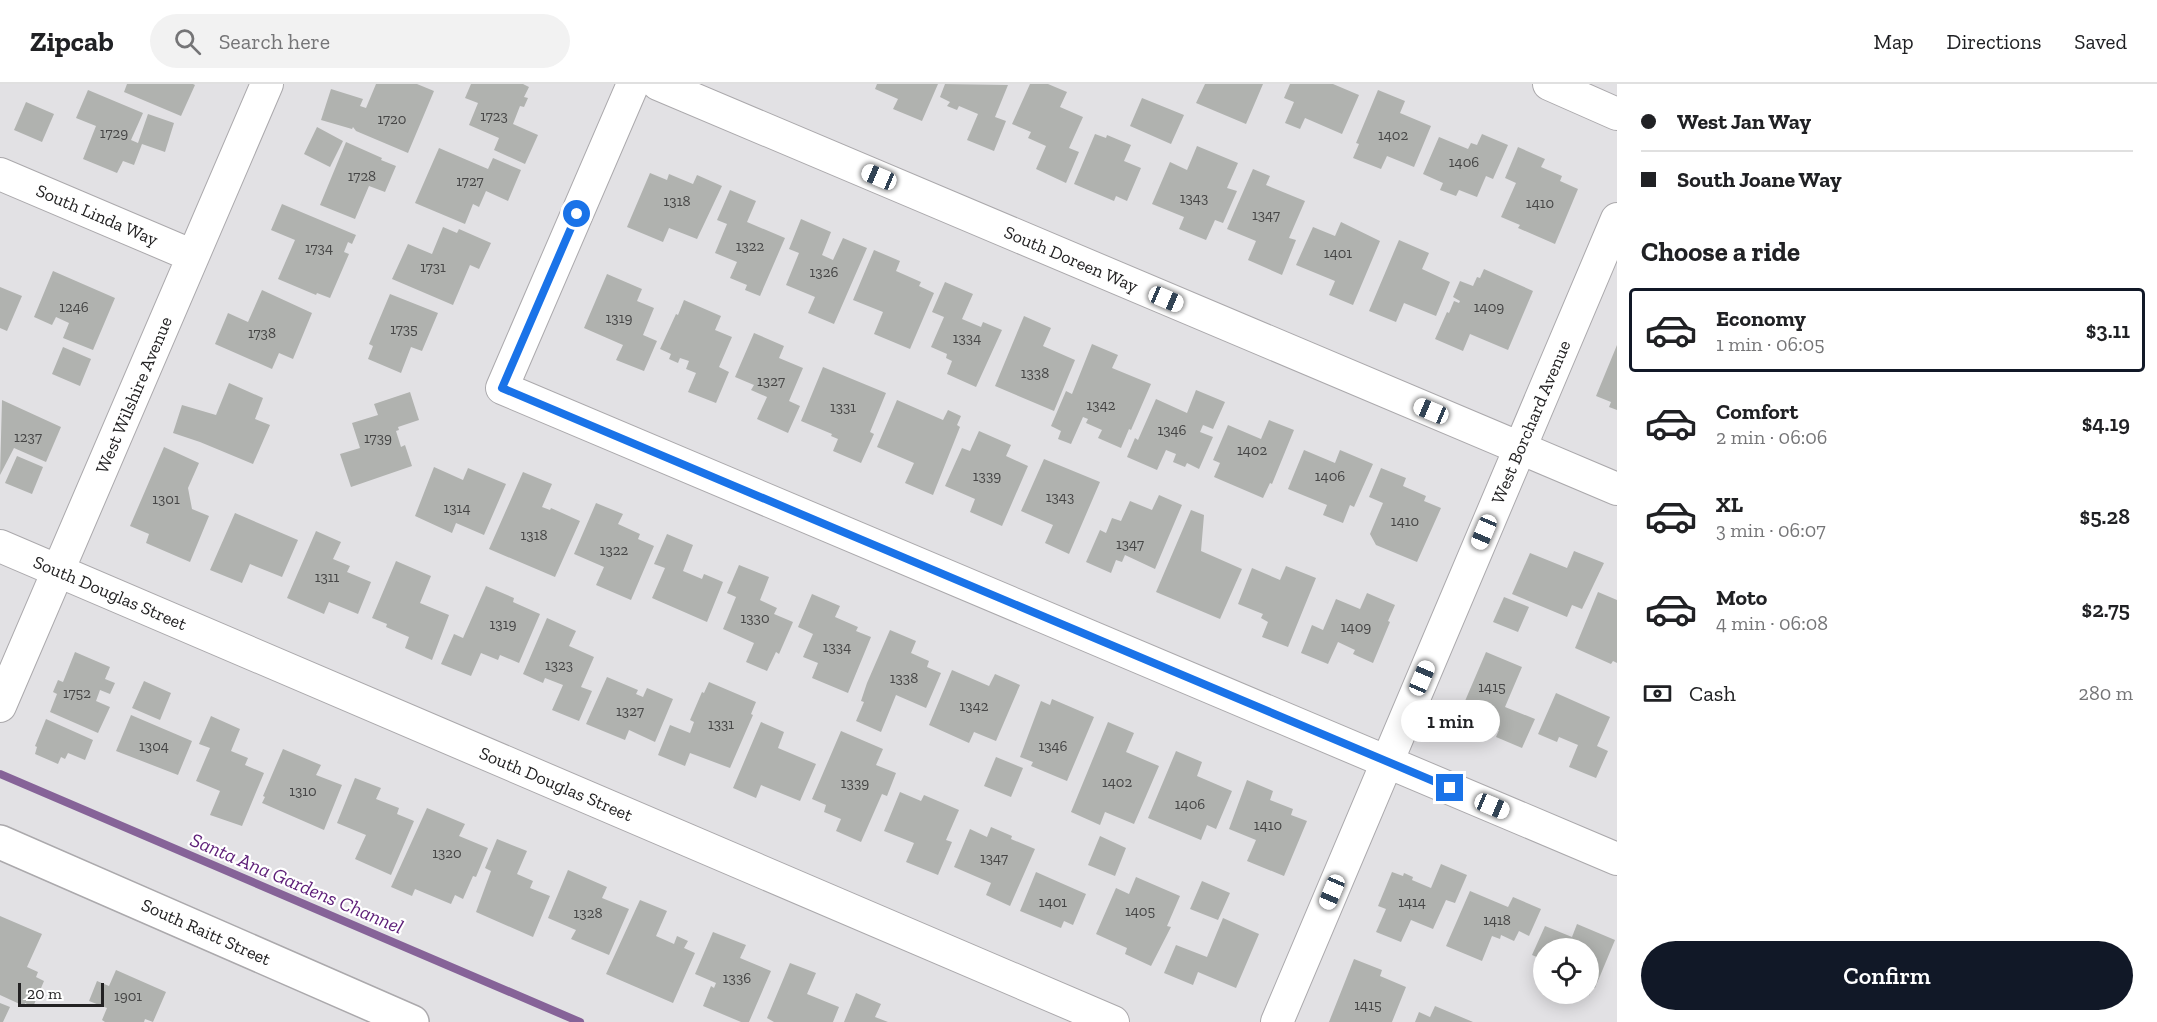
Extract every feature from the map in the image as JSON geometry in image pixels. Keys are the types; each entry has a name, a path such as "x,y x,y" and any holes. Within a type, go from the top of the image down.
{"street":[{"name":"West Wilshire Avenue","path":"0,706 267,84"},
{"path":"633,84 502,388 1617,858"},
{"name":"South Doreen Way","path":"658,84 1617,489"},
{"path":"1549,84 1617,114"},
{"name":"South Linda Way","path":"0,174 193,256"},
{"name":"West Borchard Avenue","path":"1277,1022 1617,219"},
{"name":"South Douglas Street","path":"0,546 1113,1022"},
{"name":"South Raitt Street","path":"0,842 412,1022"}],"building":[{"path":"127,84 195,85 181,116 124,92"},
{"path":"376,84 417,84 434,91 408,153 356,131 353,127 352,129 321,120 331,89 363,99 360,106 366,108"},
{"path":"471,84 523,84 529,87 524,97 528,98 524,107 520,106 513,124 538,135 525,164 494,150 499,138 469,125 478,103 465,98"},
{"path":"877,84 938,84 922,121 893,109 898,99 875,89"},
{"path":"945,84 1008,85 995,117 1006,121 994,151 967,140 978,114 959,106 957,110 947,106 950,102 940,97"},
{"path":"1030,84 1048,84 1067,92 1060,107 1083,117 1069,148 1079,152 1066,183 1036,169 1046,146 1028,138 1031,132 1012,124"},
{"path":"1205,84 1263,84 1246,124 1196,103"},
{"path":"1290,84 1333,84 1359,95 1342,134 1305,118 1300,129 1285,123 1294,102 1284,98"},
{"path":"88,90 143,113 131,140 138,143 148,114 174,123 165,152 142,144 134,165 123,161 117,173 83,159 96,126 76,118"},
{"path":"1378,90 1405,101 1400,113 1431,126 1414,167 1387,156 1381,169 1353,158 1359,144 1356,143"},
{"path":"1142,98 1184,115 1171,144 1130,126"},
{"path":"26,102 54,114 42,142 14,130"},
{"path":"317,127 343,141 330,167 304,154"},
{"path":"1095,134 1106,138 1107,135 1131,145 1124,161 1141,168 1127,201 1116,196 1114,201 1074,184"},
{"path":"1482,134 1508,145 1493,179 1486,176 1477,197 1459,190 1456,196 1440,190 1443,183 1423,174 1439,137 1468,149 1471,143 1477,145"},
{"path":"346,142 396,166 385,192 369,186 355,219 320,205"},
{"path":"1197,146 1238,163 1227,188 1237,191 1223,223 1215,220 1206,240 1179,229 1184,217 1152,204 1170,162 1187,170"},
{"path":"1518,147 1545,159 1541,167 1562,176 1560,181 1578,189 1555,244 1518,228 1520,225 1501,217 1516,183 1505,178"},
{"path":"439,148 488,169 493,158 521,170 508,201 486,191 479,207 473,204 465,224 415,203"},
{"path":"1253,169 1270,176 1266,185 1305,201 1289,238 1296,240 1282,275 1248,260 1256,241 1227,229"},
{"path":"650,173 667,180 669,174 693,184 697,175 722,186 697,239 669,228 663,242 627,227"},
{"path":"730,190 756,201 747,222 785,238 760,296 745,290 747,285 730,278 737,262 715,253 727,224 717,220"},
{"path":"282,204 356,235 352,244 348,242 344,252 349,254 330,298 317,293 316,295 278,279 295,240 271,230"},
{"path":"801,219 831,232 822,255 833,260 843,238 867,248 834,324 808,313 815,297 786,285 799,253 789,249"},
{"path":"1341,222 1380,241 1353,305 1329,295 1335,281 1296,265 1313,227 1335,236"},
{"path":"443,227 457,233 459,229 491,243 479,269 470,265 453,305 392,279 408,244 432,254"},
{"path":"1399,240 1429,253 1422,269 1450,282 1436,316 1404,303 1396,322 1369,311"},
{"path":"874,250 900,261 896,271 921,282 919,286 934,293 910,349 874,334 883,312 853,300"},
{"path":"1484,269 1533,291 1508,350 1470,334 1463,351 1435,339 1454,301 1459,303 1460,301 1453,297 1460,281 1473,286"},
{"path":"53,271 115,298 93,350 63,338 69,323 56,317 52,325 34,317"},
{"path":"607,274 642,289 637,301 654,308 643,335 657,341 644,371 616,360 623,345 584,328"},
{"path":"945,282 973,294 962,319 981,327 983,322 1002,330 976,387 947,374 952,361 946,358 947,354 931,347 944,317 932,312"},
{"path":"0,287 22,296 7,331 0,328"},
{"path":"262,290 312,313 293,359 279,353 272,369 215,344 228,313 248,322"},
{"path":"390,294 438,313 422,351 411,347 401,373 368,359 373,346 369,344"},
{"path":"684,300 721,316 715,330 732,337 719,367 729,372 716,403 688,392 696,373 686,369 689,361 680,358 678,363 669,359 671,354 660,349"},
{"path":"1024,316 1051,328 1043,346 1075,360 1054,411 995,386"},
{"path":"754,333 784,346 779,358 803,368 789,401 800,406 788,433 757,419 767,397 751,390 754,385 735,377"},
{"path":"1092,344 1118,355 1112,368 1151,384 1121,448 1098,438 1102,430 1086,423 1088,419 1083,417 1071,444 1058,439 1061,431 1051,426 1066,391 1072,394"},
{"path":"1617,345 1617,410 1609,407 1611,402 1596,396"},
{"path":"63,347 91,359 80,386 52,374"},
{"path":"823,367 886,393 870,432 874,434 861,463 833,451 838,439 831,436 832,434 801,421"},
{"path":"229,383 263,398 255,419 270,425 253,464 173,433 182,405 216,415"},
{"path":"1196,390 1225,402 1213,429 1203,425 1200,432 1213,437 1199,469 1187,463 1185,467 1173,462 1176,454 1166,450 1157,470 1127,457 1135,438 1138,440 1156,399 1187,413"},
{"path":"410,392 419,420 398,427 399,430 396,431 401,447 405,445 412,466 351,487 340,454 360,448 352,423 378,415 374,404"},
{"path":"2,400 61,427 46,462 14,448 0,475"},
{"path":"897,400 943,420 948,410 961,416 957,425 960,427 933,495 905,483 914,463 877,447"},
{"path":"1269,420 1294,430 1272,484 1270,483 1263,498 1214,477 1220,463 1213,460 1228,425 1261,439"},
{"path":"979,431 1011,445 1006,456 1028,466 1002,526 970,512 975,499 945,486 962,448 970,451"},
{"path":"164,447 199,463 188,488 192,509 209,516 190,562 146,543 149,534 130,526"},
{"path":"1304,450 1335,463 1340,450 1373,464 1354,507 1350,505 1343,523 1323,515 1327,505 1288,489"},
{"path":"17,456 43,467 32,494 5,483"},
{"path":"1044,459 1100,482 1069,554 1045,543 1053,525 1021,511"},
{"path":"434,467 463,480 468,468 506,484 484,535 456,523 452,533 415,516"},
{"path":"1381,468 1406,478 1403,486 1426,496 1424,501 1441,508 1417,562 1376,545 1370,534 1383,503 1369,497"},
{"path":"523,472 552,484 542,507 550,510 551,508 580,521 555,577 489,549"},
{"path":"1159,495 1182,505 1155,569 1125,555 1122,562 1116,560 1111,573 1086,562 1100,530 1106,533 1112,518 1121,521 1130,501 1152,510"},
{"path":"596,503 623,514 618,524 640,534 638,539 654,546 631,600 596,585 604,567 574,554"},
{"path":"1191,510 1204,515 1201,551 1242,569 1220,619 1156,592"},
{"path":"235,513 298,540 282,577 250,564 242,583 210,570"},
{"path":"316,531 341,542 333,559 350,566 347,572 371,582 358,614 329,602 324,614 287,598"},
{"path":"667,534 693,545 683,571 702,579 704,574 723,582 707,622 652,598 665,568 654,564"},
{"path":"1574,551 1604,563 1582,609 1572,605 1567,617 1512,594 1530,553 1567,568"},
{"path":"396,561 431,576 420,603 449,615 432,660 405,648 409,637 372,618"},
{"path":"739,565 769,577 760,600 777,608 774,614 793,622 779,654 776,652 767,671 746,662 754,643 723,629 736,597 727,593"},
{"path":"1286,566 1316,578 1288,647 1262,637 1268,622 1261,618 1263,614 1238,604 1252,568 1280,580"},
{"path":"486,586 514,598 513,602 540,614 519,663 500,655 498,660 481,653 471,676 441,664 454,634 463,638"},
{"path":"1598,592 1617,600 1617,663 1613,661 1611,664 1575,648"},
{"path":"1367,593 1395,605 1373,663 1353,654 1355,650 1338,642 1328,664 1301,653 1312,625 1323,630 1336,599 1360,609"},
{"path":"812,594 840,606 835,617 858,627 856,631 871,637 848,693 812,678 818,663 803,657 813,634 798,627"},
{"path":"1504,597 1529,607 1518,632 1493,622"},
{"path":"547,618 576,631 569,646 594,657 581,687 592,691 579,721 552,710 563,685 545,678 543,683 523,674"},
{"path":"890,630 916,641 911,653 929,661 927,667 941,673 926,708 896,695 881,732 856,721 864,702 861,701 867,683"},
{"path":"75,652 110,667 105,679 115,683 110,694 100,690 96,701 110,707 98,733 50,712 57,694 53,692 58,680 63,682"},
{"path":"1486,652 1522,667 1505,707 1535,719 1522,748 1496,737 1499,730 1475,719 1477,715 1462,708"},
{"path":"952,670 989,686 995,674 1020,685 996,741 974,732 969,743 929,725"},
{"path":"607,677 638,690 636,694 643,697 647,688 673,699 655,742 629,730 625,740 586,724"},
{"path":"144,681 171,693 160,720 132,708"},
{"path":"709,682 756,702 751,714 753,715 730,768 690,753 685,766 658,755 670,725 690,733 694,722 690,720"},
{"path":"1556,693 1610,717 1597,746 1608,751 1596,778 1569,767 1578,745 1559,737 1557,742 1538,734"},
{"path":"1052,699 1094,717 1067,781 1031,766 1033,762 1020,757 1041,701 1050,705"},
{"path":"131,715 192,741 178,775 116,751"},
{"path":"211,716 240,729 231,751 248,758 245,765 264,773 242,826 210,815 220,791 196,781 210,748 199,744"},
{"path":"46,719 93,740 85,760 68,753 65,759 61,757 58,764 35,754 37,747 35,746"},
{"path":"761,722 784,732 778,748 816,764 800,801 761,785 756,798 733,788"},
{"path":"1108,722 1134,733 1126,752 1159,766 1134,824 1105,812 1100,825 1071,812"},
{"path":"841,731 883,749 876,765 896,773 887,796 882,794 861,842 836,831 841,819 824,812 826,805 812,799"},
{"path":"283,749 321,765 316,775 342,785 324,830 262,803"},
{"path":"1176,751 1202,762 1197,776 1232,791 1216,829 1207,825 1201,840 1148,818"},
{"path":"996,757 1023,768 1011,797 984,786"},
{"path":"355,778 381,788 376,799 399,808 397,814 414,821 391,875 355,859 366,835 337,823"},
{"path":"1247,780 1273,791 1270,800 1293,809 1291,815 1307,821 1284,876 1247,861 1256,840 1229,829"},
{"path":"900,792 921,801 924,795 959,810 946,840 952,842 938,875 906,862 914,843 884,831"},
{"path":"427,808 465,824 459,836 488,848 476,877 473,876 463,899 455,895 451,904 415,889 412,896 391,887"},
{"path":"991,827 1035,849 1010,906 986,895 991,883 954,867 970,829 987,837"},
{"path":"1100,836 1126,848 1115,876 1088,865"},
{"path":"497,839 527,851 517,874 533,881 530,888 550,896 533,937 476,912 491,871 485,868"},
{"path":"1441,864 1467,875 1455,903 1446,900 1433,929 1411,920 1401,942 1376,932 1386,909 1378,906 1392,872 1403,876 1404,873 1413,877 1412,880 1431,888"},
{"path":"568,870 607,887 602,898 629,909 609,955 571,939 576,930 548,918"},
{"path":"1036,872 1086,894 1073,925 1064,921 1061,928 1020,911"},
{"path":"1136,877 1180,896 1167,926 1171,927 1151,966 1125,954 1127,948 1096,934 1116,888 1129,894"},
{"path":"1202,881 1230,893 1218,920 1190,909"},
{"path":"1470,891 1508,907 1513,897 1541,909 1529,936 1519,931 1514,941 1501,935 1500,939 1492,936 1482,961 1446,946"},
{"path":"640,900 667,911 656,936 674,944 677,936 688,941 684,948 695,953 673,1003 606,974"},
{"path":"0,916 42,934 27,967 38,972 36,977 44,981 33,1007 25,1003 24,1006 0,995"},
{"path":"1223,918 1259,934 1236,988 1198,972 1193,985 1164,973 1176,945 1207,957"},
{"path":"1577,924 1615,940 1599,978 1599,938 1540,938 1545,926 1572,937"},
{"path":"713,932 746,945 740,958 771,971 749,1022 741,1022 703,1006 711,986 714,988 716,983 695,974"},
{"path":"1354,959 1382,970 1380,976 1406,987 1392,1022 1329,1022"},
{"path":"790,963 816,973 807,994 839,1007 833,1022 774,1022 767,1018"},
{"path":"116,970 166,992 153,1022 145,1019 144,1022 105,1022 102,1020 107,1008 89,1001 97,981 109,986"},
{"path":"856,993 881,1004 875,1017 888,1022 844,1022"},
{"path":"0,1003 10,1007 3,1022 0,1022"},
{"path":"1435,1006 1473,1022 1415,1022 1419,1012 1430,1017"}],"waterway":[{"name":"Santa Ana Gardens Channel","path":"0,774 580,1022"}],"route":[{"path":"577,214 502,388 1450,788"}]}
